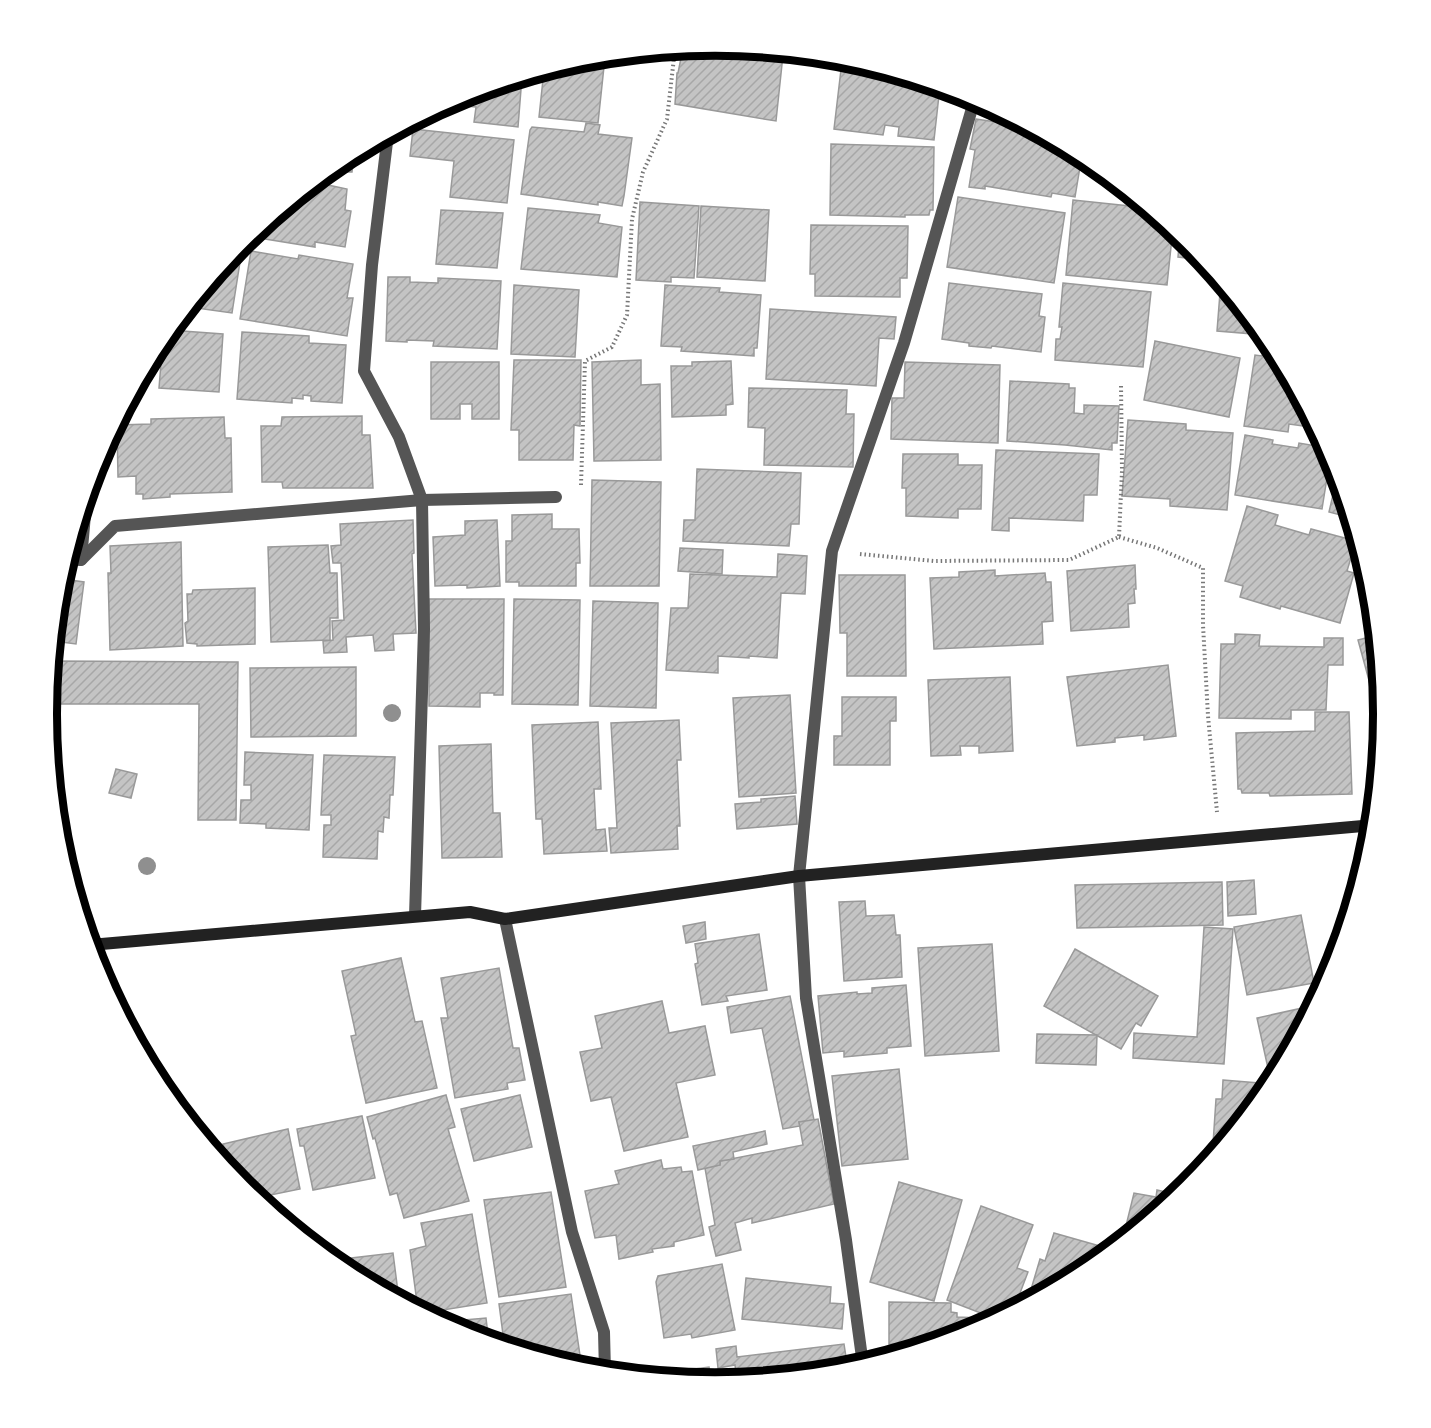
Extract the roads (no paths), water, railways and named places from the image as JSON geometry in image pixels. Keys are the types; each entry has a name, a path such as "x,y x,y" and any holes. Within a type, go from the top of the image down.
{"street":[{"path":"862,1356 846,1240 806,998 799,876 832,551 904,343 972,108"},
{"path":"387,144 372,265 364,370 399,437 422,500 424,629 415,916"},
{"path":"76,560 81,560 115,526 422,500 556,497"},
{"path":"81,560 84,529"},
{"path":"99,944 470,912 505,919 799,876 1364,826"},
{"path":"505,919 572,1232 604,1332 605,1363"}]}
